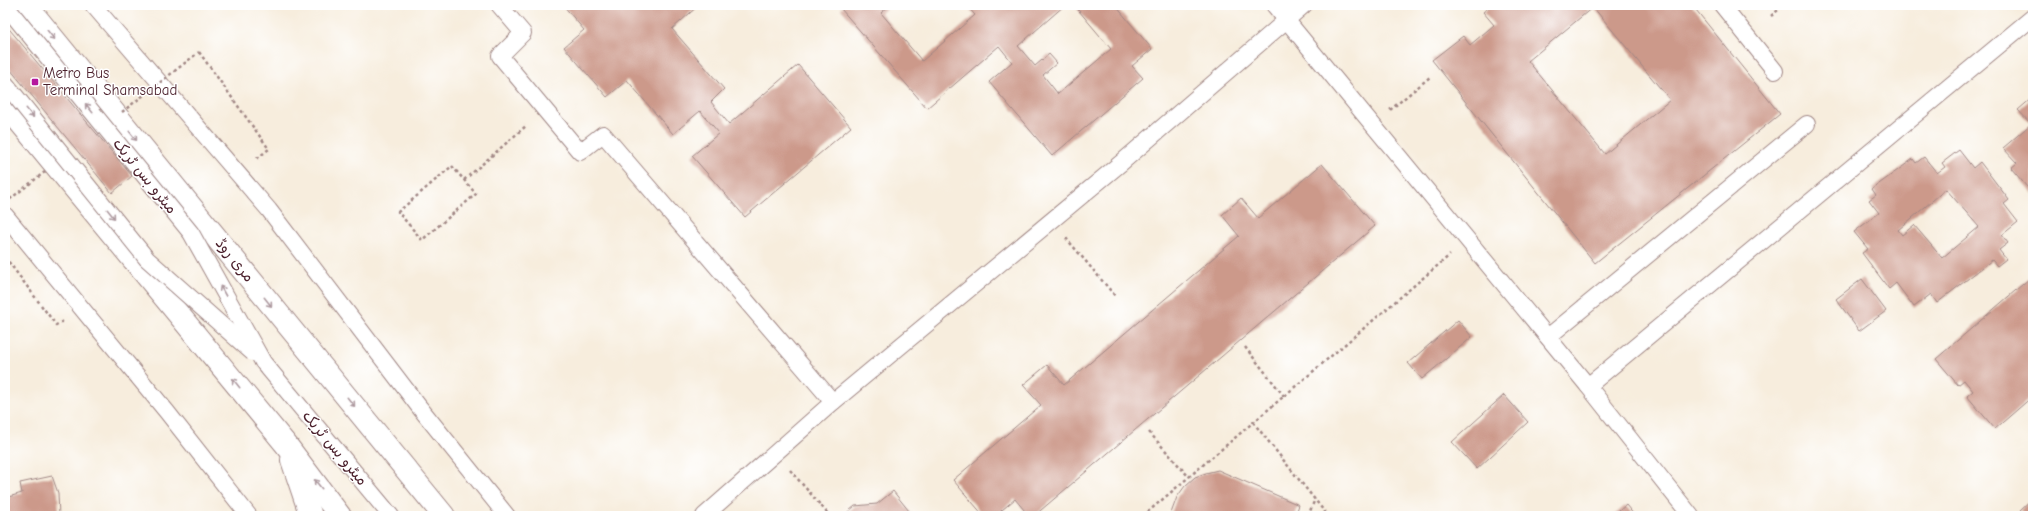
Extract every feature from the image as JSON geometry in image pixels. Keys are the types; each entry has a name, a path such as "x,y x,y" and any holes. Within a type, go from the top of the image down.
{"main road":[{"name":"مری روڈ","path":"26,5 444,516"},
{"path":"5,104 288,447 324,492 340,516"},
{"path":"288,447 311,516"}],"lane":[{"name":"میٹرو بس ٹریک","path":"5,5 190,233 263,362"},
{"path":"93,5 269,210 420,408 507,516"},
{"path":"499,5 523,33 500,56 580,152 603,134 833,402"},
{"path":"1274,5 1588,386 1691,516"},
{"path":"704,516 833,402 1051,221 1304,5"},
{"path":"1722,5 1775,71"},
{"path":"1588,386 2033,17"},
{"name":"میٹرو بس ٹریک","path":"5,83 147,259 263,362 391,516"},
{"path":"1548,337 1807,124"},
{"path":"5,215 167,412 249,516"}],"path":[{"path":"1771,16 1784,5"},
{"path":"199,52 269,149 238,174"},
{"path":"1372,124 1430,77"},
{"path":"464,180 545,109"},
{"path":"452,166 464,180 476,194 422,240 398,212 452,166"},
{"path":"1051,221 1116,297"},
{"path":"1143,516 1468,240"},
{"path":"1244,347 1284,396"},
{"path":"1253,422 1328,516"},
{"path":"1149,432 1189,477"},
{"path":"775,453 829,515"},
{"path":"1308,516 1315,499"}],"building":[{"path":"563,5 699,5 672,29 724,89 711,102 729,124 798,65 851,127 745,217 692,156 719,133 700,111 673,134 627,80 607,97 564,47 584,30"},
{"path":"845,5 890,5 881,13 922,61 975,15 966,5 988,5 992,10 998,5 1065,5 1018,46 1035,66 1049,54 1057,63 1043,75 1058,94 1111,49 1074,5 1115,5 1152,49 1132,66 1143,78 1052,156 989,82 1012,62 999,46 927,108 841,9"},
{"path":"1492,5 1692,5 1780,114 1595,263 1432,60 1463,36 1470,45 1494,25 1483,12","holes":["1593,7 1670,100 1605,154 1528,61"]},
{"path":"5,24 132,176 112,193 5,63"},
{"path":"2033,97 2033,194 2011,168 2017,163 2003,148 2031,124 2018,110"},
{"path":"1959,150 1973,168 1980,162 2009,200 2004,204 2018,222 2002,235 2008,243 1999,250 2006,259 1997,266 1992,260 1937,303 1931,294 1914,307 1896,283 1889,289 1862,253 1868,249 1854,232 1879,213 1869,200 1876,195 1872,189 1913,159 1916,163 1924,157 1937,173 1945,167 1942,163","holes":["1946,189 1979,227 1942,258 1914,225 1902,235 1898,230"]},
{"path":"1322,164 1375,226 1034,516 1029,516 1015,499 995,516 984,516 953,480 1041,405 1023,385 1047,365 1064,385 1239,236 1222,215 1241,198 1258,218"},
{"path":"2030,278 2033,281 2033,396 1995,429 1967,396 1973,391 1964,380 1958,385 1936,359"},
{"path":"1862,279 1886,311 1859,331 1836,299"},
{"path":"1458,320 1472,337 1422,379 1408,363"},
{"path":"1504,395 1528,422 1477,469 1452,442"},
{"path":"1218,470 1299,505 1295,516 1170,516 1177,497 1185,486 1195,477"},
{"path":"52,476 58,493 59,516 5,516 5,498 22,493 20,483"},
{"path":"893,491 913,516 843,516 855,506 877,504"},
{"path":"2033,498 2033,516 2025,516 2020,510"},
{"path":"1626,505 1635,516 1613,516"}],"place":[{"name":"Metro Bus Terminal Shamsabad","path":"35,82"}]}
